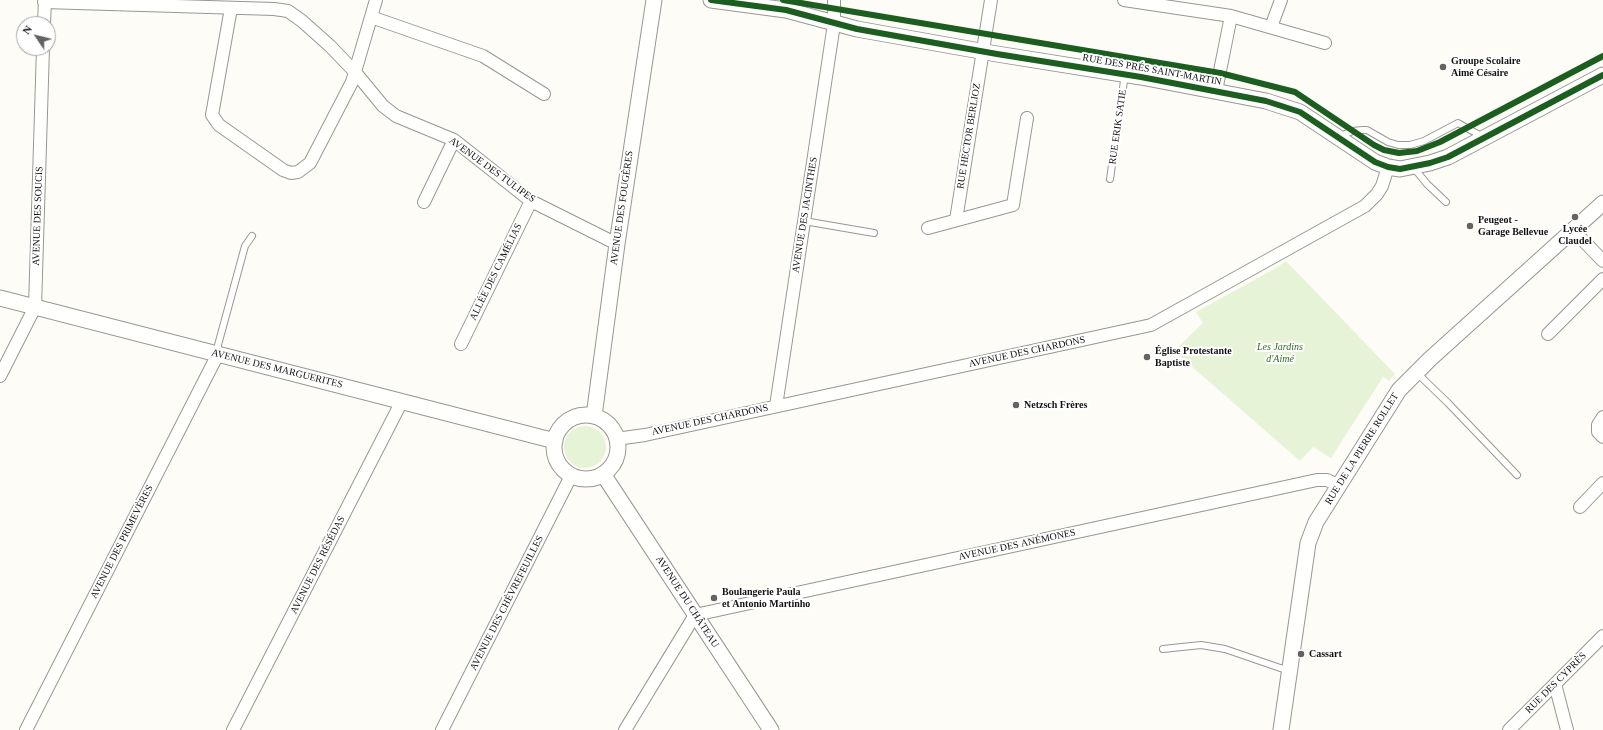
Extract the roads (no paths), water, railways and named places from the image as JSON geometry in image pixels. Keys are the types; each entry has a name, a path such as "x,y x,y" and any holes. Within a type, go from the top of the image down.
{"street":[{"path":"231,8 212,115 219,125 284,170 291,173 298,172 310,163 352,82 376,0"},
{"name":"AVENUE DES FOUGÈRES","path":"594,416 617,244 654,0"},
{"name":"RUE DES PRÉS SAINT-MARTIN","path":"712,0 786,10 834,24 982,51 1216,90 1266,101 1292,108 1300,112 1371,159 1388,167 1414,167 1448,157 1603,75"},
{"name":"AVENUE DES JACINTHES","path":"776,406 834,24 834,0"},
{"name":"RUE HECTOR BERLIOZ","path":"956,220 991,0"},
{"path":"1124,0 1197,5 1325,43"},
{"path":"1271,27 1281,0"},
{"path":"44,1 44,16"},
{"name":"AVENUE DES TULIPES","path":"44,1 274,9 288,11 302,21 330,46 355,72 383,106 396,116 454,140 531,201 617,244"},
{"path":"1216,90 1232,16"},
{"path":"371,17 483,56 544,94"},
{"name":"AVENUE DES SOUCIS","path":"0,376 35,307 43,56"},
{"path":"928,228 1013,205 1028,118"},
{"path":"424,202 454,140"},
{"name":"AVENUE DES CHARDONS","path":"616,439 645,435 1151,324 1365,206 1377,194 1382,186 1388,167"},
{"name":"ALLÉE DES CAMÉLIAS","path":"461,344 531,201"},
{"name":"RUE DE LA PIERRE ROLLET","path":"1281,730 1310,538 1316,522 1338,485 1399,390 1416,372 1603,203"},
{"path":"1573,230 1603,261"},
{"path":"1548,334 1603,279"},
{"name":"AVENUE DES MARGUERITES","path":"0,298 555,441"},
{"name":"AVENUE DES PRIMEVÈRES","path":"26,730 218,354"},
{"name":"AVENUE DES RÉSÉDAS","path":"234,730 402,401"},
{"path":"584,415 594,416 608,425 613,431 616,439 618,449 610,467 603,474 587,479 571,476 557,461 554,451 558,431 565,423 584,415"},
{"path":"1603,417 1598,425 1598,432 1603,437"},
{"name":"AVENUE DU CHÂTEAU","path":"603,474 771,730"},
{"name":"AVENUE DES CHÈVREFEUILLES","path":"442,730 571,476"},
{"name":"AVENUE DES ANÉMONES","path":"695,616 1317,480 1327,480 1338,485"},
{"path":"1580,507 1603,483"},
{"path":"625,730 695,616"},
{"name":"RUE DES CYPRÈS","path":"1509,730 1603,636"},
{"path":"1555,684 1567,730"}],"lane":[{"name":"RUE ERIK SATIE","path":"1110,180 1126,74"},
{"path":"1338,138 1352,131 1367,130 1388,142 1398,145 1410,145 1424,141 1458,123 1484,137"},
{"path":"1414,167 1427,184 1446,202"},
{"path":"804,221 874,233"},
{"path":"218,354 218,345 245,246 252,236"},
{"path":"1416,372 1517,475"},
{"path":"1163,649 1201,645 1225,649 1290,671"}],"place":[{"name":"Groupe Scolaire Aimé Césaire","path":"1443,67"},
{"name":"Lycée Claudel","path":"1575,217"},
{"name":"Peugeot - Garage Bellevue","path":"1470,226"},
{"name":"Église Protestante Baptiste","path":"1147,357"},
{"name":"Netzsch Frères","path":"1016,405"},
{"name":"Boulangerie Paula et Antonio Martinho","path":"714,598"},
{"name":"Cassart","path":"1301,654"}],"park label":[{"name":"Les Jardins d'Aimé","path":"1280,352"}]}
